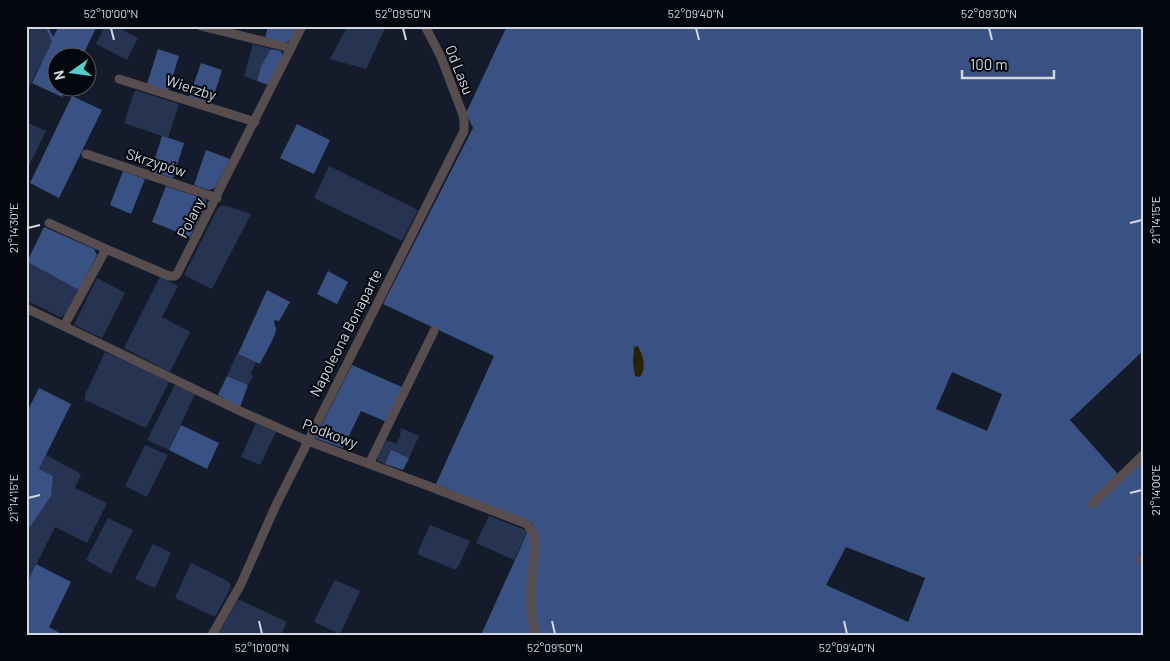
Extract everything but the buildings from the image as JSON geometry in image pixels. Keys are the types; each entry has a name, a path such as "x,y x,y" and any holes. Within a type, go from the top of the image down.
{"street":[{"path":"201,26 291,48"},
{"name":"Polany","path":"106,249 169,276 177,274 302,26"},
{"name":"Od Lasu","path":"425,26 441,57 463,115 464,125"},
{"name":"Wierzby","path":"119,79 254,122"},
{"name":"Napoleona Bonaparte","path":"212,635 241,584 276,505 462,135 464,125"},
{"name":"Skrzypów","path":"86,154 216,198"},
{"path":"49,224 106,249 64,326"},
{"name":"Podkowy","path":"26,308 240,411 308,441 527,524 534,533 535,545 531,588 532,618 535,635"},
{"path":"369,464 434,331"},
{"path":"1092,504 1144,454"}],"shaded area":[{"path":"26,26 45,26 52,41 26,93"},
{"path":"45,26 48,26 53,37 59,26 97,26 86,48 49,48 52,41"},
{"path":"105,26 115,26 138,38 127,60 96,44"},
{"path":"268,26 298,26 291,40 285,43 265,38"},
{"path":"340,26 386,26 366,69 330,59 346,29"},
{"path":"507,26 1144,26 1144,350 1070,420 1118,474 1144,450 1144,550 1137,556 1144,565 1144,635 481,635 533,523 436,484 494,356 383,304 473,128 466,113","holes":["952,372 1002,394 987,431 936,409","846,547 925,578 908,622 826,585"]},
{"path":"253,44 271,49 261,66 257,81 244,76"},
{"path":"48,49 48,90 32,83"},
{"path":"158,49 179,56 168,91 147,84"},
{"path":"271,49 281,51 283,56 268,85 257,81 261,66"},
{"path":"201,63 222,70 211,105 189,98"},
{"path":"135,90 179,104 168,138 124,123"},
{"path":"71,98 76,98 102,110 59,198 30,183"},
{"path":"26,122 46,131 26,172"},
{"path":"297,124 330,140 314,174 280,158"},
{"path":"162,136 184,143 173,178 151,171"},
{"path":"206,150 230,159 215,188 209,190 194,185"},
{"path":"329,166 418,210 402,241 314,198"},
{"path":"123,171 145,179 131,214 110,205"},
{"path":"166,186 205,199 207,204 190,237 152,222"},
{"path":"224,205 251,214 212,289 184,275 218,208"},
{"path":"44,227 94,249 97,255 79,290 27,262"},
{"path":"27,262 79,290 66,315 60,317 26,300"},
{"path":"328,271 348,282 337,304 317,294"},
{"path":"160,277 178,286 162,317 190,332 170,372 124,348"},
{"path":"97,278 125,293 102,338 74,325"},
{"path":"267,290 290,302 279,321 274,320 276,331 260,364 238,354"},
{"path":"105,352 169,382 146,428 85,400 85,395"},
{"path":"237,354 256,362 251,373 253,377 248,385 227,376"},
{"path":"352,365 404,388 387,422 361,411 343,448 315,438"},
{"path":"227,376 248,385 240,407 218,395"},
{"path":"175,385 195,394 169,450 147,440"},
{"path":"39,388 71,404 39,469 53,476 51,496 26,533 26,414"},
{"path":"256,423 276,432 260,465 241,457"},
{"path":"181,425 219,443 207,469 169,450"},
{"path":"401,428 419,436 409,458 391,451 385,464 378,461 377,458 386,440 396,444 400,437"},
{"path":"145,445 168,455 147,497 125,486"},
{"path":"391,450 409,458 403,470 385,464"},
{"path":"46,455 81,474 75,488 107,503 87,543 55,527 26,585 26,533 51,496 51,487 39,469"},
{"path":"489,516 528,531 514,560 476,543"},
{"path":"108,518 133,530 111,574 86,560"},
{"path":"430,525 470,541 456,570 417,554"},
{"path":"153,544 171,553 155,588 135,579"},
{"path":"191,563 229,582 231,587 215,617 175,598"},
{"path":"36,564 71,582 49,627 63,635 26,635 26,585"},
{"path":"335,580 360,591 340,634 314,622"},
{"path":"238,599 287,622 281,635 217,635"}],"sand":[{"path":"638,346 644,365 640,377 635,376 633,362 634,347"}]}
